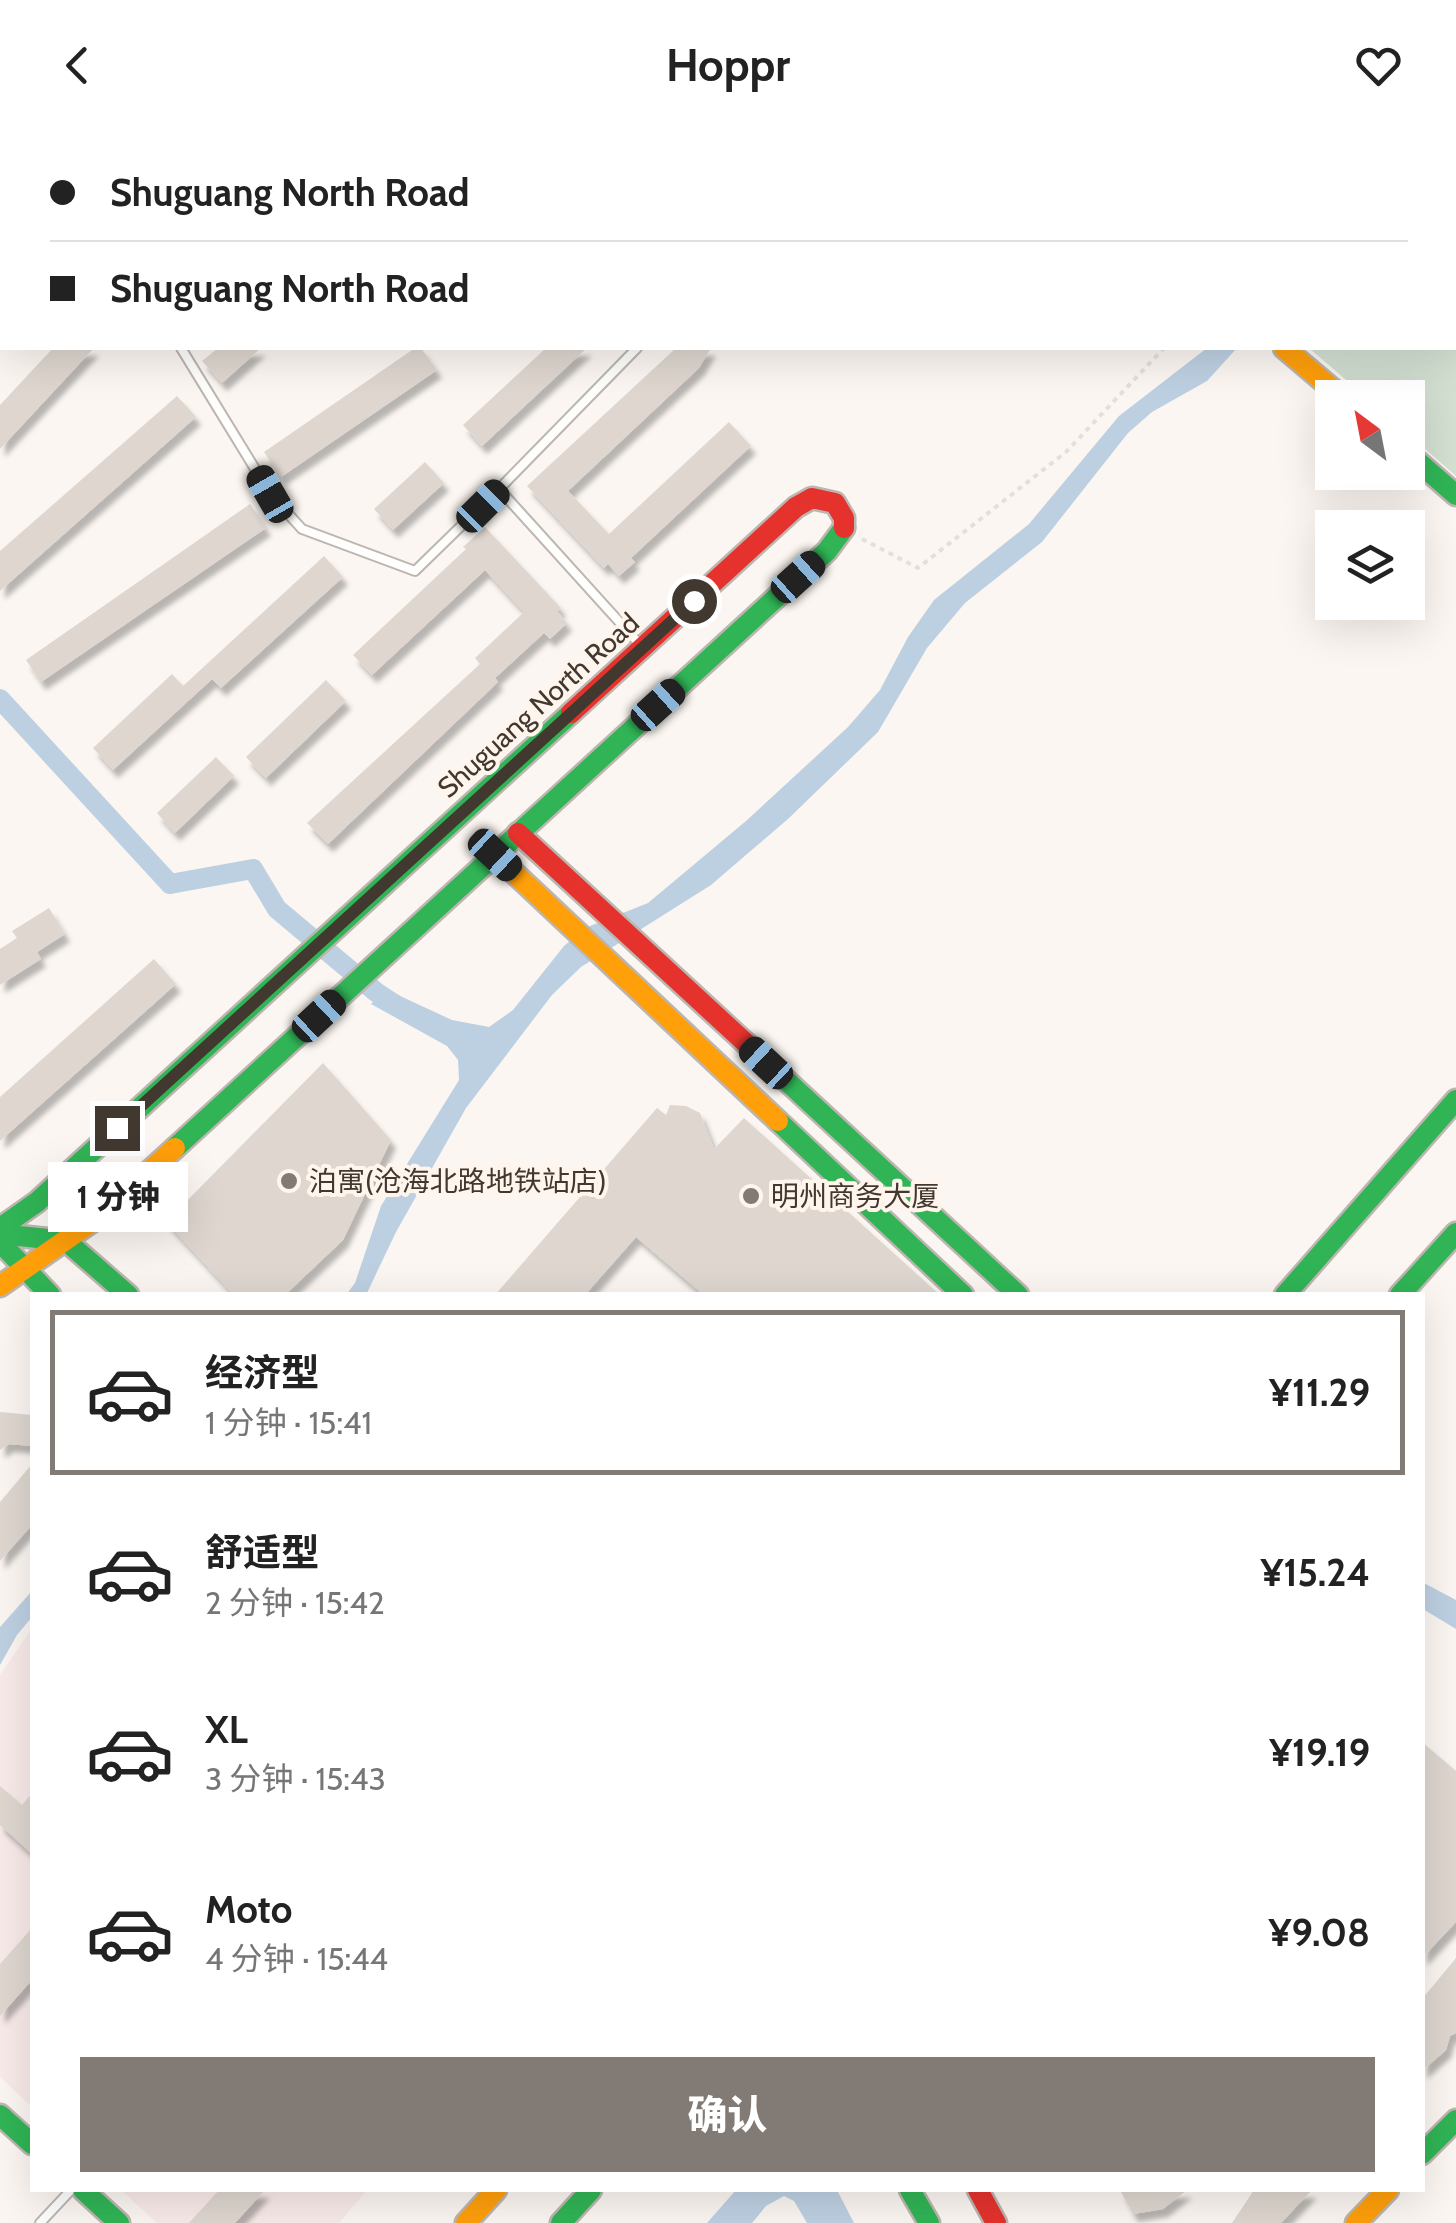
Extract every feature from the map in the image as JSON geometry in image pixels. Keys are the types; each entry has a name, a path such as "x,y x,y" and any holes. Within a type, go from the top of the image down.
{"main road":[{"path":"1286,350 1321,380"},
{"path":"1425,468 1456,495"},
{"name":"Shuguang North Road","path":"0,1231 37,1202 796,507 812,498 835,503 844,518 844,530"},
{"path":"0,1286 100,1216 812,565 844,530"},
{"path":"518,833 1015,1292"},
{"path":"495,855 961,1292"},
{"path":"1289,1292 1456,1100"},
{"path":"0,1231 66,1241 125,1292"},
{"path":"1403,1292 1456,1233"},
{"path":"0,1242 47,1292"},
{"path":"0,2115 30,2142"},
{"path":"1425,2151 1456,2120"},
{"path":"84,2192 119,2223"},
{"path":"466,2223 494,2192"},
{"path":"561,2223 589,2192"},
{"path":"911,2192 929,2223"},
{"path":"979,2192 996,2223"},
{"path":"1356,2223 1386,2192"}],"lane":[{"path":"182,350 270,494 302,529 415,571 635,350"},
{"path":"499,490 642,648"},
{"path":"40,2223 68,2192"}],"path":[{"path":"844,530 918,568 1066,452 1162,350"}],"shaded area":[{"path":"30,1631 30,2105 0,2077 0,1675"},
{"path":"123,2192 365,2192 339,2223 157,2223"}],"green space":[{"path":"1311,350 1456,350 1456,476 1425,449 1425,380 1346,380"}],"water":[{"path":"1204,350 1235,350 1207,381 1152,412 1128,433 1042,542 965,603 927,648 878,732 788,819 711,885 581,967 552,995 466,1108 396,1232 367,1292 348,1292 355,1283 381,1206 459,1080 458,1060 447,1046 371,1004 385,989 452,1020 489,1027 513,1010 564,946 585,928 648,903 746,821 848,727 880,690 908,637 934,600 1029,524 1119,416"},
{"path":"1425,1584 1456,1600 1456,1629 1425,1610"},
{"path":"30,1593 30,1619 0,1665 0,1627"},
{"path":"734,2192 838,2192 854,2223 807,2223 794,2201 784,2196 766,2206 752,2223 707,2223"}],"building":[{"path":"51,350 92,350 0,449 0,405"},
{"path":"216,350 259,350 222,383 202,361"},
{"path":"412,350 422,350 437,370 281,477 264,452"},
{"path":"544,350 585,350 482,446 463,425"},
{"path":"674,350 710,350 699,368 568,491 609,534 729,422 751,446 631,558 635,562 619,576 608,564 604,568 527,486"},
{"path":"177,396 196,417 0,591 0,551"},
{"path":"425,462 444,483 393,530 374,509"},
{"path":"250,504 266,528 41,682 26,660"},
{"path":"485,527 561,608 557,611 567,623 550,639 544,633 495,678 498,682 328,844 307,823 480,664 475,658 524,612 485,570 372,675 353,655"},
{"path":"324,556 343,577 221,688 212,679 113,770 93,748 172,674 183,686"},
{"path":"326,680 346,701 266,778 246,757"},
{"path":"216,757 234,776 175,833 157,813"},
{"path":"49,908 65,934 37,952 41,959 0,985 0,949 17,938 12,931"},
{"path":"154,959 176,984 0,1141 0,1097"},
{"name":"泊寓(沧海北路地铁站店)","path":"323,1063 391,1140 343,1240 288,1292 231,1292 166,1222"},
{"name":"明州商务大厦","path":"670,1105 686,1106 700,1113 714,1149 744,1118 937,1292 700,1292 636,1237 588,1292 498,1292 657,1108 666,1115"},
{"path":"0,1412 30,1415 30,1446 9,1444 0,1450"},
{"path":"30,1466 30,1527 0,1561 0,1502"},
{"path":"1425,1745 1456,1771 1456,1922 1425,1955"},
{"path":"0,1786 22,1805 30,1795 30,1852 0,1825"},
{"path":"30,1930 30,1982 0,2016 0,1964"},
{"path":"1456,1958 1456,2033 1450,2036 1446,2050 1425,2068 1425,1995"},
{"path":"217,2192 263,2192 235,2223 189,2223"},
{"path":"1121,2192 1184,2192 1163,2209 1133,2214"},
{"path":"1253,2192 1310,2192 1281,2223 1232,2223"}],"waterway":[{"path":"0,699 170,884 253,869 277,909 402,1009"}],"traffic: fast":[{"path":"1425,468 1456,495"},
{"path":"175,1148 827,551 844,528"},
{"path":"0,1228 37,1202 571,713"},
{"path":"763,1059 1015,1292"},
{"path":"1288,1292 1456,1100"},
{"path":"778,1121 960,1292"},
{"path":"1403,1292 1456,1233"},
{"path":"0,1234 66,1241 125,1292"},
{"path":"0,1242 47,1292"},
{"path":"0,2115 30,2142"},
{"path":"1425,2151 1456,2120"},
{"path":"85,2192 119,2223"},
{"path":"561,2223 589,2192"},
{"path":"911,2192 929,2223"}],"traffic: slow":[{"path":"1286,350 1322,380"},
{"path":"495,855 778,1121"},
{"path":"0,1286 100,1216 175,1148"},
{"path":"466,2223 494,2192"},
{"path":"1356,2223 1386,2192"}],"traffic: jam":[{"path":"571,713 796,507 812,498 835,503 844,518 844,528"},
{"path":"518,833 763,1059"},
{"path":"979,2192 996,2223"}],"place":[{"name":"泊寓(沧海北路地铁站店)","path":"289,1181"},
{"name":"明州商务大厦","path":"751,1196"}],"route":[{"path":"117,1128 694,601"}]}
